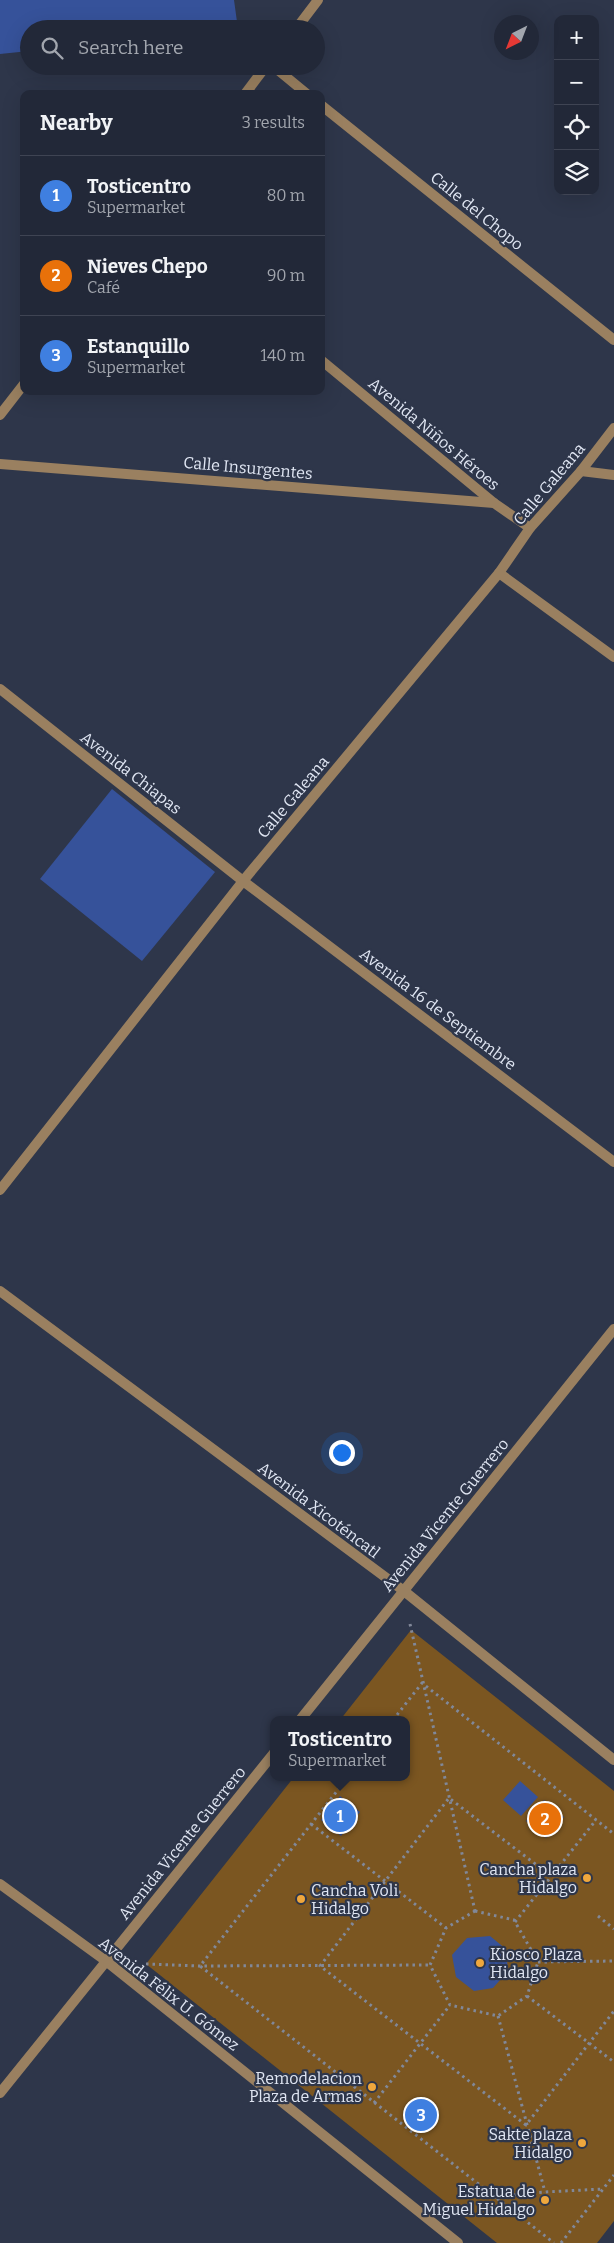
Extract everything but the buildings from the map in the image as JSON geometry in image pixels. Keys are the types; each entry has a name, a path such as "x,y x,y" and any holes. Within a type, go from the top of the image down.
{"street":[{"path":"303,20 318,0"},
{"path":"248,90 259,75"},
{"path":"284,75 302,90"},
{"name":"Calle del Chopo","path":"325,108 614,340"},
{"name":"Avenida Niños Héroes","path":"325,363 494,503 530,528"},
{"path":"0,415 20,389"},
{"name":"Calle Galeana","path":"0,1190 243,881 498,573 530,528 581,471 614,428"},
{"name":"Calle Insurgentes","path":"0,464 494,503"},
{"path":"581,471 614,475"},
{"path":"498,573 614,657"},
{"name":"Avenida Chiapas","path":"0,689 243,881"},
{"name":"Avenida 16 de Septiembre","path":"243,881 614,1162"},
{"name":"Avenida Xicoténcatl","path":"0,1291 404,1591 614,1760"},
{"name":"Avenida Vicente Guerrero","path":"303,1716 614,1329"},
{"name":"Avenida Vicente Guerrero","path":"0,2093 270,1758"},
{"name":"Avenida Félix U. Gómez","path":"0,1884 106,1961 458,2243"}],"path":[{"path":"404,1591 422,1683 476,1911"},
{"path":"396,1716 422,1683"},
{"path":"422,1683 614,1834"},
{"path":"200,1966 345,1781"},
{"path":"449,1798 551,1876"},
{"path":"320,1966 449,1798"},
{"path":"516,1922 596,1820"},
{"path":"311,1824 446,1928"},
{"path":"476,1911 516,1922 538,1962 527,1996 498,2016 450,2005 430,1965 446,1928 476,1911"},
{"path":"598,1916 614,1929"},
{"path":"106,1961 200,1966 430,1965"},
{"path":"538,1962 614,1961"},
{"path":"200,1966 494,2198 554,2243"},
{"path":"320,1966 526,2125"},
{"path":"527,1996 614,2062"},
{"path":"374,2103 450,2005"},
{"path":"526,2125 614,2011"},
{"path":"498,2016 545,2192"},
{"path":"561,2243 614,2175"},
{"path":"494,2198 545,2192 603,2189"}],"shaded area":[{"path":"411,1630 614,1791 614,2221 597,2243 497,2243 146,1964 291,1781 410,1781 410,1716 343,1716"}],"place":[{"name":"Tosticentro","path":"340,1816"},
{"name":"Nieves Chepo","path":"545,1819"},
{"name":"Cancha plaza Hidalgo","path":"587,1878"},
{"name":"Cancha Voli Hidalgo","path":"301,1899"},
{"name":"Kiosco Plaza Hidalgo","path":"480,1963"},
{"name":"Remodelacion Plaza de Armas","path":"372,2087"},
{"name":"Estanquillo","path":"421,2115"},
{"name":"Sakte plaza Hidalgo","path":"582,2143"},
{"name":"Estatua de Miguel Hidalgo","path":"545,2200"}]}
